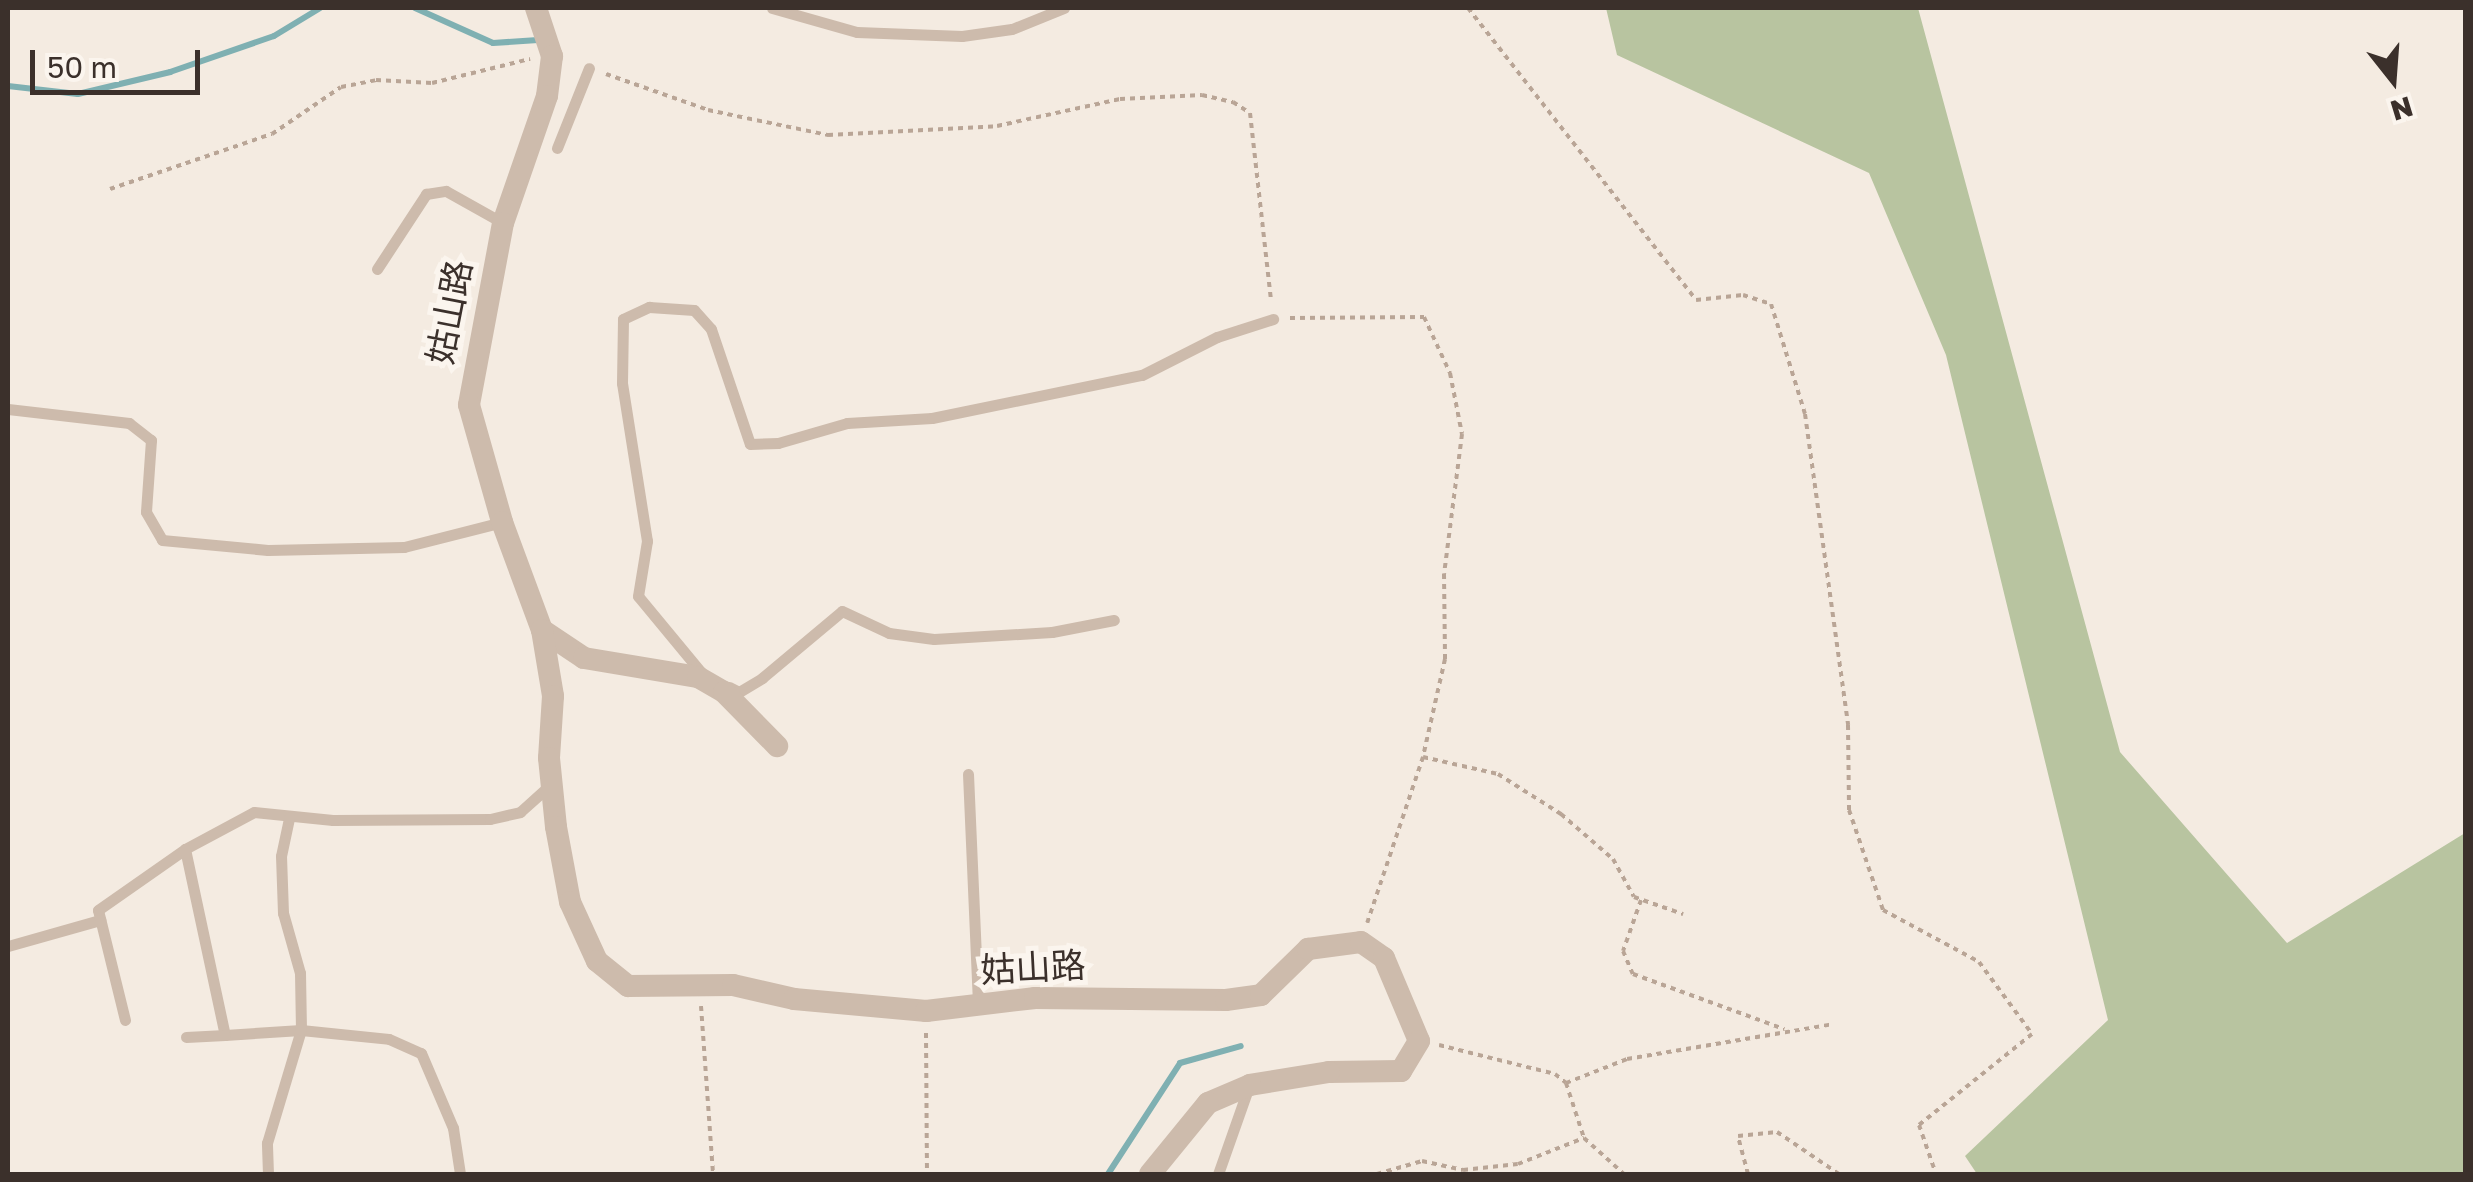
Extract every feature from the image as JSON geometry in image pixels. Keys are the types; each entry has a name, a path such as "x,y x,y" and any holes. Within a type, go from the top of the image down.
{"street":[{"name":"姑山路","path":"536,8 552,56 547,96 502,223 469,405 502,522 542,630 553,696 553,779 570,902 597,961 628,986 734,985 794,1000 926,1011 978,1004 1260,995 1308,948 1361,942"},
{"path":"542,630 584,658 698,677 724,692 778,746"},
{"path":"1150,1174 1208,1103 1250,1085 1329,1072 1401,1071 1419,1041 1384,958 1361,942"}],"lane":[{"path":"772,8 857,32 962,36 1012,29 1064,8"},
{"path":"558,148 589,68"},
{"path":"377,268 426,194 446,192 502,223"},
{"path":"1114,620 1052,632 934,639 889,633 842,611 739,692 694,668 638,596 647,541 622,383 623,319 649,307 694,310 712,329 750,444 764,444 847,422 932,418 1142,375 1216,337 1274,319"},
{"path":"8,409 129,423 150,440 146,512 162,540 268,550 404,548 502,522"},
{"path":"968,774 978,1004"},
{"path":"126,1020 100,920 100,903 185,849 254,812 289,818 490,818 542,798 553,779"},
{"path":"268,1174 267,1143 301,1030 300,973 283,913 281,856 289,818"},
{"path":"185,849 225,1035"},
{"path":"8,946 100,920"},
{"path":"186,1036 301,1030 388,1039 421,1053 454,1128 460,1174"},
{"path":"1218,1174 1250,1085"}],"path":[{"path":"1468,8 1696,300 1743,295 1772,304 1805,414 1848,724 1849,810 1883,910 1979,962 2032,1034 1918,1125 1936,1174"},
{"path":"110,188 272,134 342,86 376,80 432,83 552,56"},
{"path":"589,68 708,110 828,135 997,126 1120,99 1202,95 1233,102 1250,113 1274,319 1424,317 1450,373 1462,434 1444,574 1445,659 1424,757 1361,942"},
{"path":"1424,757 1498,774 1561,814 1613,859 1641,900 1683,914"},
{"path":"1641,900 1623,951 1634,974 1789,1031 1805,1034 1833,1024"},
{"path":"700,986 712,1174"},
{"path":"926,1011 927,1168"},
{"path":"1419,1041 1525,1064 1566,1083 1627,1060 1789,1031"},
{"path":"1566,1083 1584,1138 1624,1174"},
{"path":"1748,1174 1738,1136 1778,1132 1835,1165 1839,1174"},
{"path":"1378,1174 1422,1160 1463,1170 1518,1164 1584,1138"}],"green space":[{"path":"1606,8 1918,8 2120,752 2287,943 2465,833 2465,1174 1977,1174 1965,1156 2108,1020 1946,355 1869,173 1617,55"}],"waterway":[{"path":"8,86 78,94 170,72 274,36 320,8"},
{"path":"415,8 493,43 538,40"},
{"path":"1108,1174 1180,1063 1241,1046"}]}
